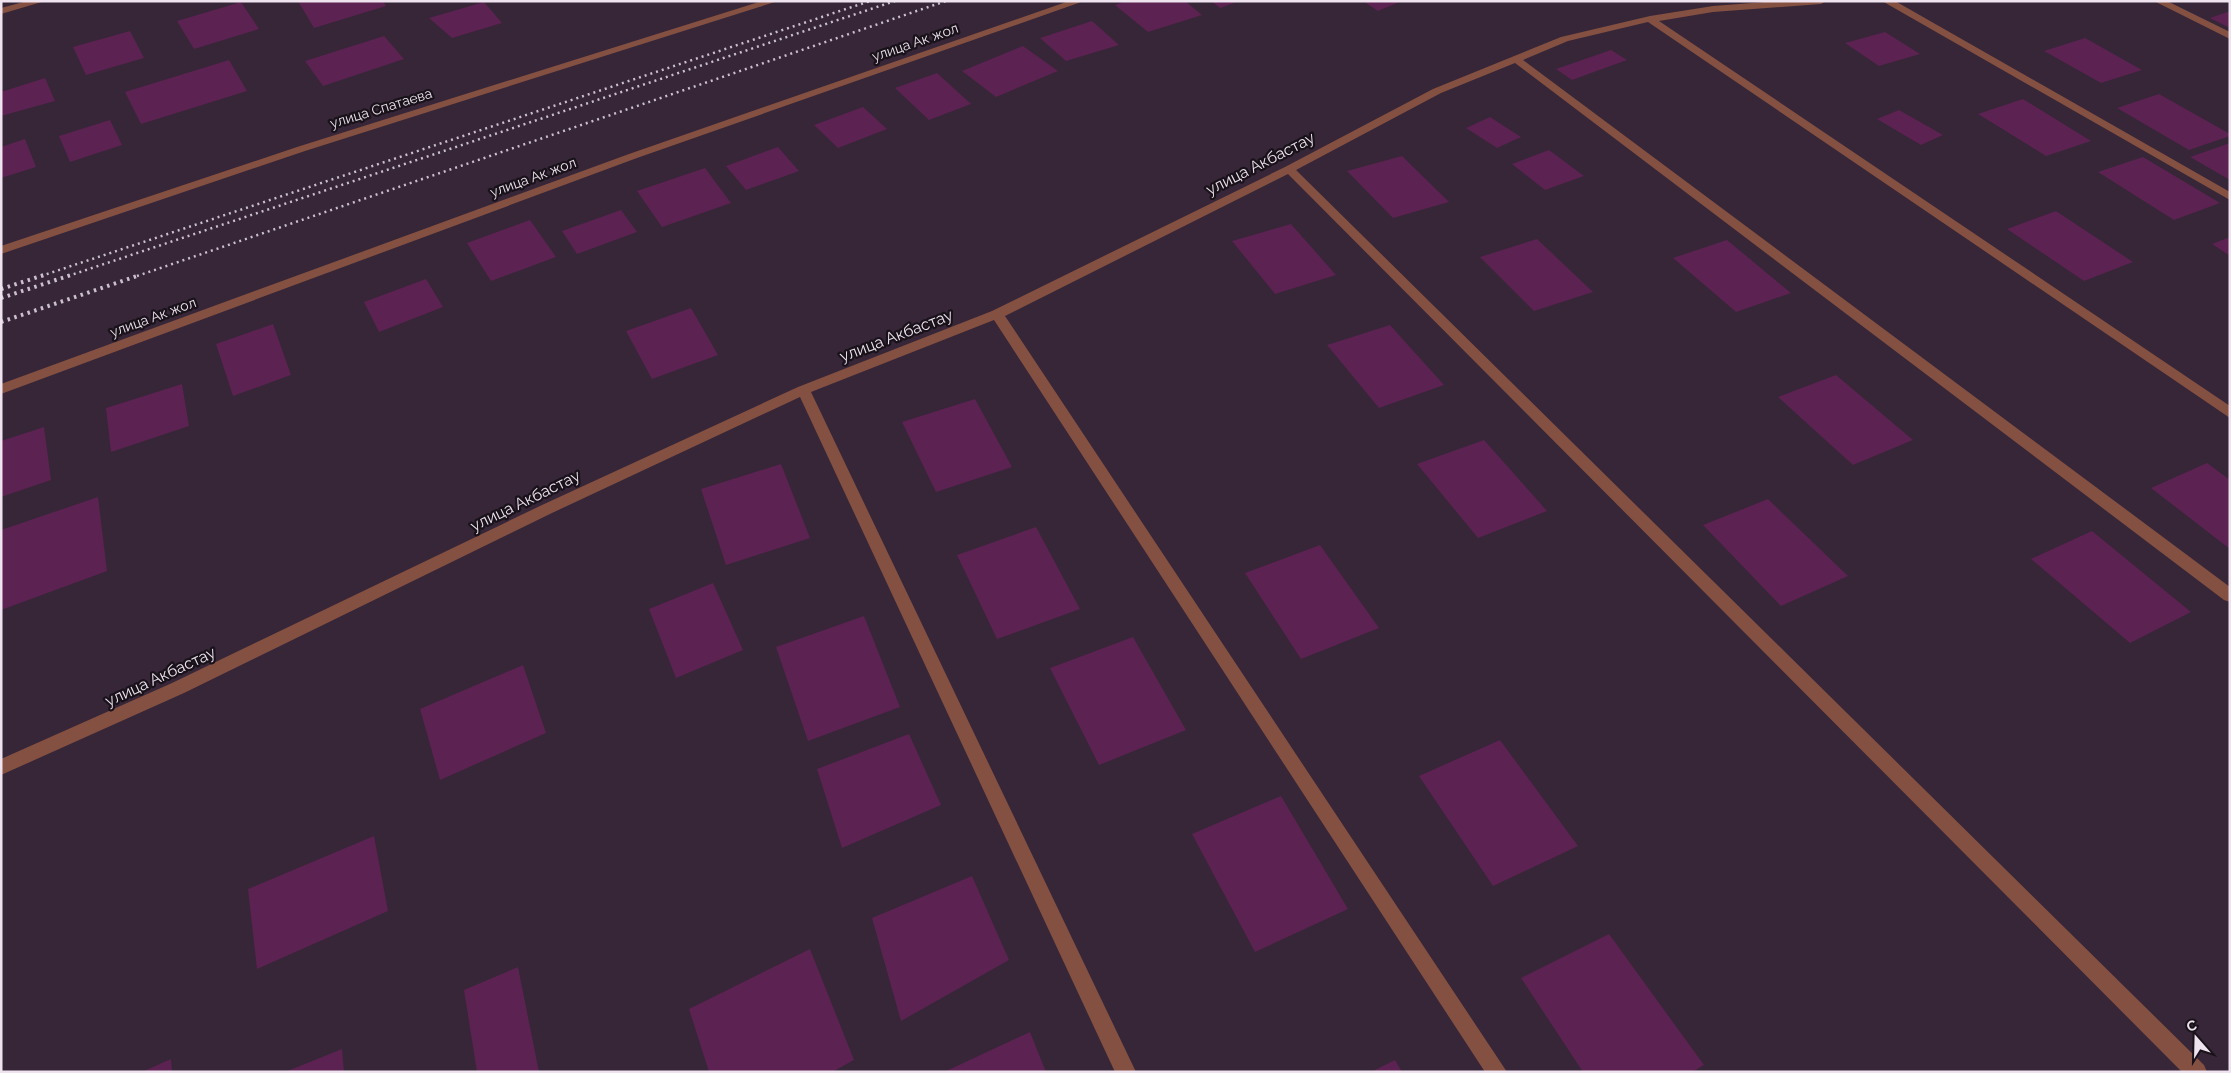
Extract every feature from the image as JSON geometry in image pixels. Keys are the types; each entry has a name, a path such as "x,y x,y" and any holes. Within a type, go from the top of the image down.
{"street":[{"path":"1,11 40,1"},
{"name":"улица Спатаева","path":"1,250 300,149 773,1"},
{"name":"улица Ак жол","path":"1,389 633,156 1079,1"},
{"name":"улица Акбастау","path":"1,767 178,688 547,509 803,390 997,314 1289,169 1437,91 1564,39 1650,19 1713,9 1821,1"},
{"path":"1887,1 2230,197"},
{"path":"2159,1 2230,36"},
{"path":"1650,19 2230,413"},
{"path":"1516,59 2230,596"},
{"path":"1289,169 2198,1072"},
{"path":"997,314 1497,1072"},
{"path":"803,390 1126,1072"}],"building":[{"path":"298,1 383,1 386,6 314,28"},
{"path":"1126,1 1185,1 1202,15 1148,32 1115,5"},
{"path":"1211,1 1237,1 1237,2 1220,8"},
{"path":"1363,1 1402,1 1378,11"},
{"path":"241,2 259,29 194,49 177,21"},
{"path":"484,2 502,23 452,38 429,18"},
{"path":"2230,11 2230,28 2210,18"},
{"path":"1092,21 1119,45 1066,61 1040,38"},
{"path":"130,31 144,58 86,75 73,47"},
{"path":"1885,32 1920,54 1879,66 1845,43"},
{"path":"384,36 404,59 323,86 305,61"},
{"path":"2085,38 2142,70 2101,83 2044,51"},
{"path":"1023,46 1058,71 996,97 962,71"},
{"path":"1611,50 1627,60 1572,80 1556,69"},
{"path":"229,60 247,91 141,124 125,92"},
{"path":"937,73 971,104 929,120 895,88"},
{"path":"45,78 55,101 1,116 1,92"},
{"path":"2159,94 2230,134 2230,136 2189,150 2117,108"},
{"path":"2023,99 2091,141 2046,156 1978,114"},
{"path":"863,107 887,129 838,148 814,125"},
{"path":"1899,110 1943,135 1921,145 1877,119"},
{"path":"1490,117 1521,137 1497,148 1466,128"},
{"path":"110,120 122,145 70,162 59,136"},
{"path":"25,139 36,167 1,178 1,147"},
{"path":"2230,143 2230,180 2190,157"},
{"path":"778,147 799,171 746,190 726,166"},
{"path":"1549,150 1584,176 1545,190 1512,164"},
{"path":"1402,156 1449,202 1393,218 1347,171"},
{"path":"2143,157 2220,203 2174,220 2098,172"},
{"path":"705,168 731,203 662,227 637,191"},
{"path":"621,210 637,232 577,254 562,231"},
{"path":"2056,211 2133,262 2084,281 2007,229"},
{"path":"530,220 556,257 491,281 467,243"},
{"path":"1291,224 1336,275 1275,294 1232,241"},
{"path":"2230,237 2230,256 2212,244"},
{"path":"1537,239 1593,292 1534,311 1480,257"},
{"path":"1727,240 1791,293 1736,312 1673,258"},
{"path":"426,279 443,307 379,332 364,302"},
{"path":"691,308 718,355 652,379 626,331"},
{"path":"273,324 291,375 233,396 216,344"},
{"path":"1390,325 1444,385 1379,408 1327,345"},
{"path":"1836,375 1913,440 1853,465 1778,397"},
{"path":"182,384 189,426 111,452 106,408"},
{"path":"975,399 1012,467 936,492 902,422"},
{"path":"44,427 51,480 1,497 1,441"},
{"path":"1484,440 1547,511 1478,538 1417,464"},
{"path":"2207,463 2230,480 2230,549 2151,488"},
{"path":"781,464 810,538 726,565 701,489"},
{"path":"98,497 107,571 1,610 1,530"},
{"path":"1768,499 1848,576 1781,606 1703,525"},
{"path":"1036,527 1080,609 997,639 957,555"},
{"path":"2092,531 2191,612 2130,643 2031,559"},
{"path":"1320,545 1379,628 1301,659 1245,573"},
{"path":"713,583 743,650 676,678 649,609"},
{"path":"864,616 900,707 808,741 776,647"},
{"path":"1133,637 1186,730 1099,765 1050,668"},
{"path":"523,665 546,733 440,780 420,709"},
{"path":"909,734 941,805 842,848 817,769"},
{"path":"1500,740 1578,846 1493,886 1419,776"},
{"path":"1281,796 1348,909 1255,952 1192,834"},
{"path":"374,836 388,911 257,969 248,889"},
{"path":"972,876 1009,960 901,1021 872,918"},
{"path":"1609,934 1704,1065 1692,1072 1583,1072 1521,978"},
{"path":"810,949 854,1060 832,1072 709,1072 689,1009"},
{"path":"518,967 539,1072 477,1072 464,990"},
{"path":"1030,1032 1046,1072 944,1072"},
{"path":"342,1049 344,1072 285,1072"},
{"path":"171,1059 172,1072 142,1072"},
{"path":"1395,1060 1402,1072 1371,1072"}],"railway":[{"path":"41,276 870,1"},
{"path":"68,276 895,1"},
{"path":"137,276 946,1"},
{"path":"1,289 44,275"},
{"path":"1,298 71,275"},
{"path":"1,322 140,275"}]}
